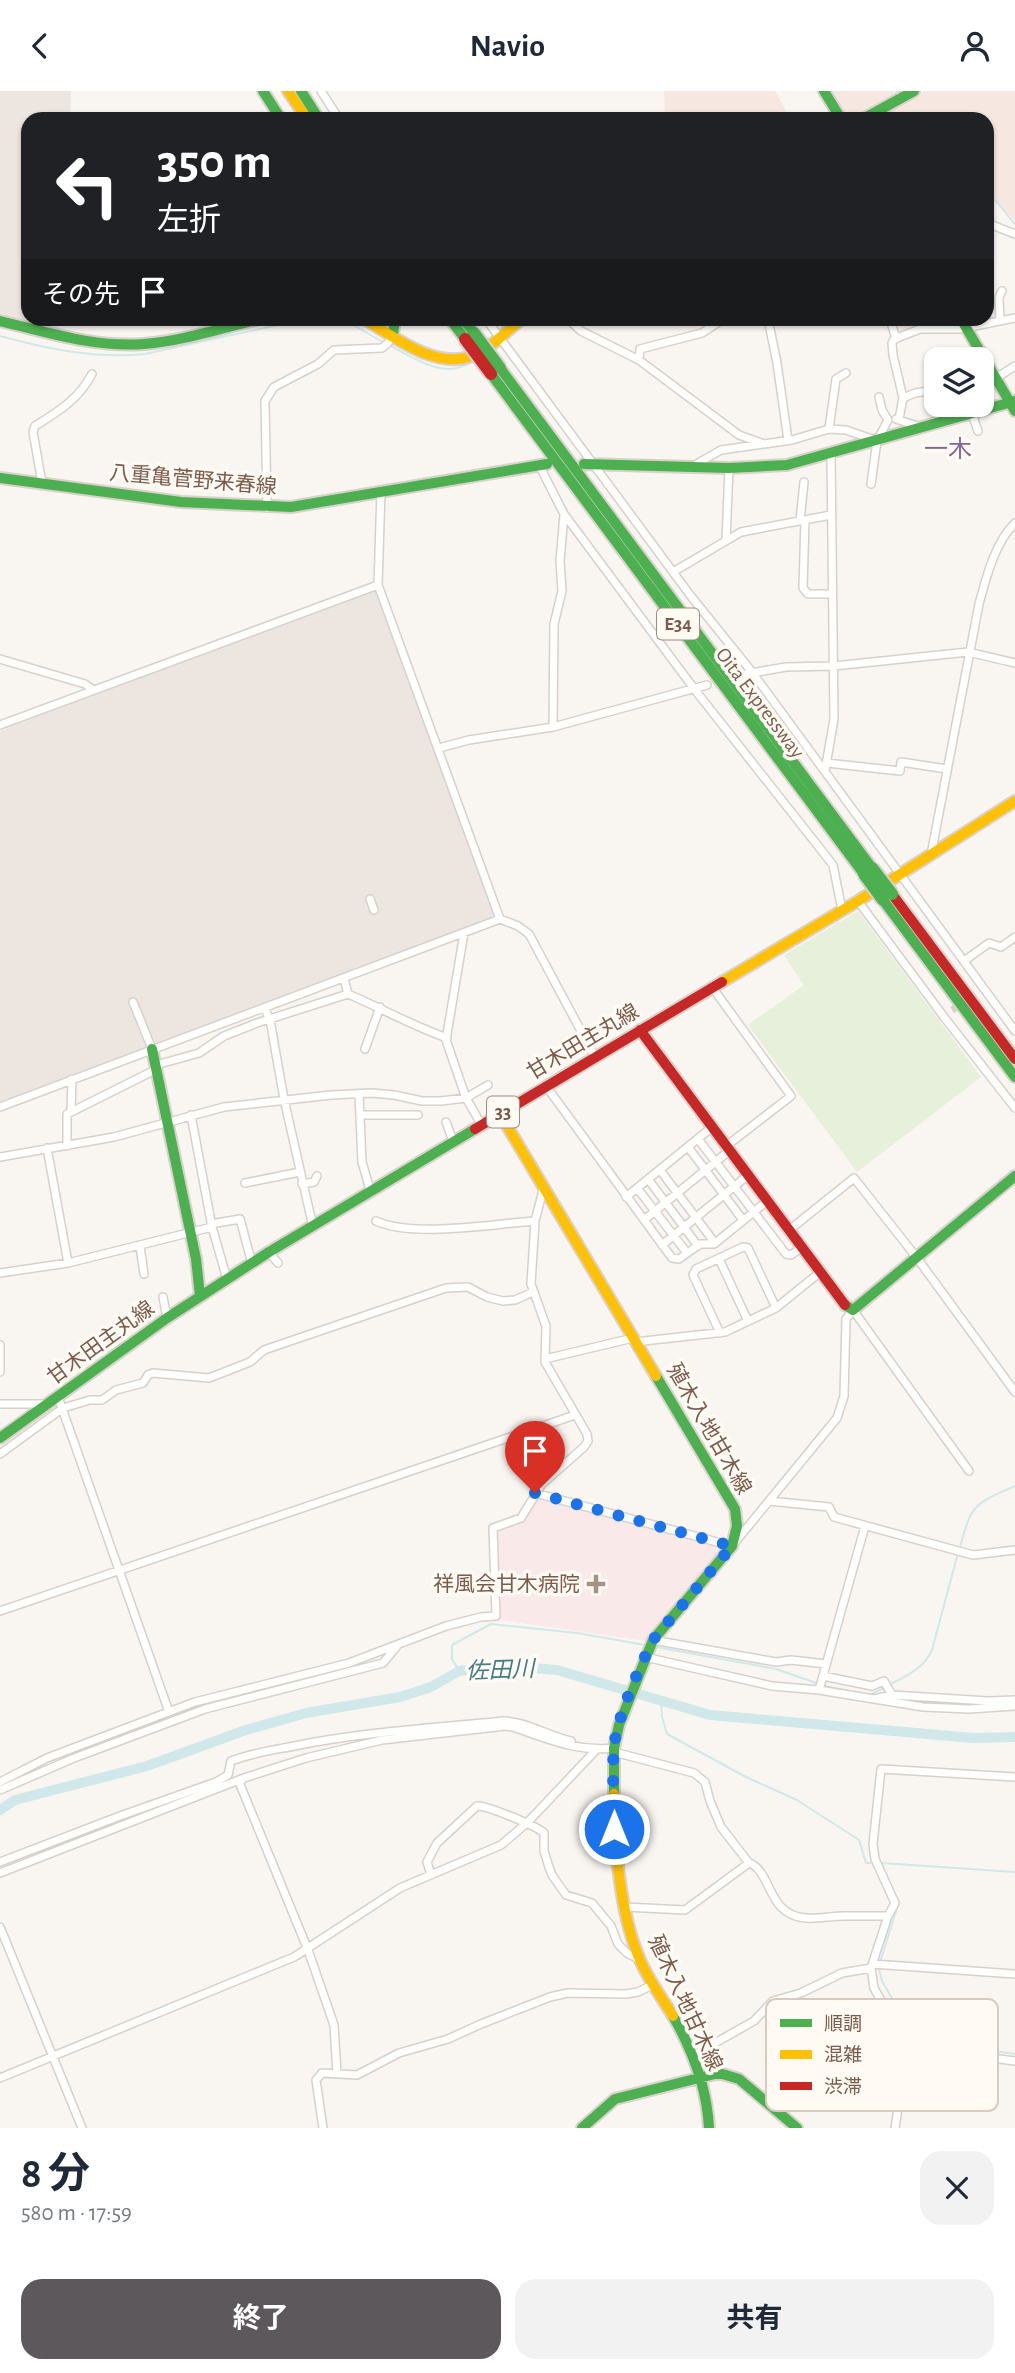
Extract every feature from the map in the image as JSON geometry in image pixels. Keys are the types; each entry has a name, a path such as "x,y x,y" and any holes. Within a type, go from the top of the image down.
{"main road":[{"path":"263,91 276,112"},
{"path":"288,91 302,112"},
{"path":"302,91 316,112"},
{"path":"824,91 837,112"},
{"path":"876,112 914,91"},
{"path":"0,321 21,326"},
{"path":"22,326 112,344 144,344 228,326"},
{"path":"377,326 436,357 452,360 470,356 512,326"},
{"path":"393,335 394,326"},
{"name":"Oita Expressway","path":"458,326 470,336"},
{"name":"Oita Expressway","path":"466,326 495,371 868,871 1015,1077"},
{"path":"966,326 978,347"},
{"path":"994,375 1013,405 994,408"},
{"path":"589,464 729,468 787,465 924,428 951,417"},
{"name":"八重亀菅野来春線","path":"0,478 155,498 267,508 290,507 543,465"},
{"name":"甘木田主丸線","path":"0,1438 57,1403 167,1318 269,1252 858,901 1015,801"},
{"name":"Oita Expressway","path":"887,897 1015,1059"},
{"path":"640,1030 819,1273 844,1305 853,1310 1015,1176"},
{"path":"152,1049 200,1274 200,1296"},
{"name":"殖木入地甘木線","path":"500,1114 735,1509 737,1526 732,1546 653,1640 619,1725 614,1750 614,1829 625,1907 640,1960 652,1985 682,2032 701,2078 709,2128"},
{"path":"582,2128 615,2099 719,2073 739,2079 765,2101"},
{"path":"777,2111 797,2128"}],"street":[{"path":"321,91 334,112"},
{"path":"994,226 1015,234"},
{"path":"1000,321 999,297 1002,291"},
{"path":"994,321 1015,318"},
{"path":"492,326 589,464 826,767 1015,1031"},
{"path":"576,326 639,360 739,435 764,444"},
{"path":"639,360 640,349 702,333 712,326"},
{"path":"769,326 788,440"},
{"path":"892,326 895,338"},
{"path":"899,419 903,398 892,355 892,343 895,338 920,329 942,326"},
{"path":"267,508 265,401 270,391 322,362 334,350 382,348 393,335"},
{"path":"996,378 1015,366"},
{"path":"829,429 836,379 846,373"},
{"path":"42,483 33,432 35,426 60,412 74,400 92,375"},
{"path":"903,398 924,392"},
{"path":"879,397 880,406 888,420"},
{"path":"967,417 978,431"},
{"path":"888,420 899,419 924,428"},
{"path":"872,484 877,441 888,420"},
{"path":"692,467 721,450 788,440 829,429 846,430 877,441"},
{"path":"826,767 834,719 831,453"},
{"path":"543,465 564,514 695,690 833,865 842,910"},
{"path":"726,540 729,468"},
{"path":"804,482 803,588 808,594 831,594"},
{"path":"381,491 378,585 500,919"},
{"path":"554,727 554,624 562,591 564,514"},
{"path":"673,572 741,533 831,515"},
{"path":"931,855 968,652 985,581 1007,531 1015,523"},
{"path":"0,726 92,689 378,585"},
{"path":"740,675 786,667 834,666 968,652 1015,663"},
{"path":"0,659 85,684 92,689"},
{"path":"439,748 469,740 554,727 707,685"},
{"path":"826,767 900,771 901,762 947,769"},
{"path":"370,899 374,910"},
{"path":"858,901 1015,1108"},
{"path":"0,1107 500,919 518,926 528,935 595,1057"},
{"path":"464,933 447,1038 466,1098 481,1124"},
{"path":"964,961 990,943 1001,947 1015,937"},
{"path":"344,979 348,994"},
{"path":"643,1220 716,1162 727,1149 791,1096 712,987"},
{"path":"977,994 985,988"},
{"path":"67,1146 67,1114 156,1067 199,1053 224,1037 257,1023 348,994 447,1038"},
{"path":"296,997 301,1010"},
{"path":"133,1002 152,1049"},
{"path":"365,1049 380,1007"},
{"path":"265,1009 270,1020 284,1099 313,1227"},
{"path":"944,1017 952,1010"},
{"path":"254,1013 257,1023"},
{"path":"71,1112 72,1079"},
{"path":"0,1157 114,1137 224,1107 284,1099 359,1094 394,1095 422,1101 466,1098 488,1085"},
{"path":"546,1086 643,1220 675,1259 698,1246 715,1243 766,1202"},
{"path":"359,1094 362,1162 371,1193"},
{"path":"191,1115 212,1225 227,1279"},
{"path":"360,1115 418,1115"},
{"path":"446,1122 453,1141"},
{"path":"626,1197 711,1128"},
{"path":"698,1139 786,1254 791,1255 801,1248"},
{"path":"688,1147 743,1220"},
{"path":"47,1148 68,1263"},
{"path":"660,1170 715,1243"},
{"path":"245,1183 300,1172"},
{"path":"302,1184 314,1182 317,1176"},
{"path":"662,1244 747,1176"},
{"path":"788,1231 854,1178 917,1258 1015,1392"},
{"path":"648,1179 698,1246"},
{"path":"637,1188 687,1253"},
{"path":"0,1782 47,1758 169,1712 234,1691 349,1663 446,1626 496,1616 493,1528 521,1518 542,1484 587,1444 587,1434 545,1359 546,1326 531,1284 535,1220 543,1190"},
{"path":"0,1273 68,1263 240,1219 252,1264"},
{"path":"376,1221 388,1227 413,1230 535,1220"},
{"path":"140,1245 144,1274"},
{"path":"720,1333 693,1275 696,1269 743,1247 748,1248 776,1308"},
{"path":"269,1252 278,1263"},
{"path":"719,1259 748,1321"},
{"path":"545,1359 634,1340 720,1333 776,1308 819,1273"},
{"path":"0,1404 102,1400 117,1390 143,1383 152,1373 209,1378 250,1362 264,1350 446,1288 468,1287 503,1301 515,1300 533,1292"},
{"path":"163,1297 167,1318"},
{"path":"535,1493 732,1546 837,1418 844,1396 846,1319 853,1310 969,1471"},
{"path":"0,1345 0,1372"},
{"path":"0,1454 57,1403"},
{"path":"57,1403 169,1712"},
{"path":"0,1611 575,1415"},
{"path":"769,1501 830,1507 834,1517 973,1555 1015,1550"},
{"path":"821,1683 866,1526"},
{"path":"653,1640 776,1663 791,1660 826,1664"},
{"path":"0,1790 74,1758 205,1709 383,1663 397,1645"},
{"path":"643,1660 772,1686 821,1683 872,1686 884,1681 892,1695"},
{"path":"821,1683 872,1700 923,1707 968,1709 1015,1706"},
{"path":"872,1700 892,1695 1015,1700"},
{"path":"228,1775 230,1763 235,1759 305,1744 410,1729 503,1721 519,1723 554,1738 593,1749"},
{"path":"0,1873 244,1778 306,1758 382,1740 505,1726 554,1743 614,1750 694,1773 703,1778 721,1827 749,1863 754,1864 781,1908 806,1919 888,1916"},
{"path":"0,2078 308,1950 389,1894 501,1845 528,1822 593,1749"},
{"path":"880,1999 874,1988 872,1966 888,1916 895,1903 876,1859 873,1844 881,1769 1015,1777"},
{"path":"0,1862 120,1815 216,1782 228,1775 244,1778"},
{"path":"244,1778 239,1782 308,1950 334,2025 337,2074"},
{"path":"431,1875 427,1862 437,1843 477,1806 484,1805 498,1813 528,1822 544,1833 544,1851 549,1867 566,1895 592,1903 611,1926 618,1944 640,1960"},
{"path":"625,1907 685,1910 749,1863"},
{"path":"0,1927 82,2128"},
{"path":"780,1999 801,1993 842,1973 872,1966 1015,1974"},
{"path":"323,2128 317,2077 322,2073 358,2075 399,2053 448,2039 550,1997 568,1993 626,1994 652,1985"},
{"path":"692,2056 754,2021 766,2008"}],"shaded area":[{"path":"0,91 71,91 70,112 21,112 21,319 0,315"},
{"path":"664,91 775,91 787,112 665,112"},
{"path":"831,91 906,91 864,112 844,112"},
{"path":"924,91 1015,91 1015,220 994,200 994,112 884,112"},
{"path":"372,590 376,592 496,915 494,920 0,1106 0,731"},
{"name":"祥風会甘木病院","path":"537,1498 725,1547 646,1641 499,1620 495,1531 524,1519"}],"green space":[{"path":"858,911 981,1077 857,1172 748,1025 804,985 784,955"}],"waterway":[{"path":"994,200 1015,224"},
{"path":"0,336 72,352 127,355 145,354 273,326"},
{"path":"355,326 383,342"},
{"path":"391,346 430,366 451,369 471,362"},
{"path":"960,1548 967,1522 976,1507 1015,1486"},
{"path":"891,1684 920,1666 929,1656 958,1553"},
{"path":"459,1671 452,1659 452,1645 491,1624 577,1633 645,1645"},
{"path":"656,1647 776,1669 819,1684"},
{"name":"佐田川","path":"0,1810 15,1800 147,1766 246,1730 306,1713 400,1697 431,1687 459,1671 504,1666 557,1670 710,1715 973,1738 1015,1737"},
{"path":"824,1686 869,1695 886,1687"},
{"path":"661,1701 667,1734 746,1777 797,1800 859,1840 866,1863 871,1863"},
{"path":"896,1897 881,1863 1015,1872"},
{"path":"880,1962 898,1905"},
{"path":"879,1968 882,1981 892,1999"},
{"path":"998,2052 1015,2054"}],"tunnel":[{"path":"952,1010 977,994"}],"traffic: fast":[{"path":"263,91 276,112"},
{"path":"301,91 314,112"},
{"path":"824,91 837,112"},
{"path":"876,112 914,91"},
{"path":"0,321 71,338 126,345 173,340 233,326"},
{"path":"393,335 394,326"},
{"path":"455,326 465,339"},
{"path":"468,326 474,333"},
{"path":"965,326 1015,411"},
{"path":"474,333 500,368"},
{"path":"500,368 872,868"},
{"path":"491,374 864,874"},
{"path":"584,464 729,468 787,465 1015,401"},
{"path":"0,478 181,502 291,507 547,464"},
{"path":"872,868 892,894"},
{"path":"864,874 883,900"},
{"path":"883,900 1015,1077"},
{"path":"152,1049 196,1259 200,1296"},
{"path":"0,1438 167,1318 269,1252 475,1129"},
{"path":"845,1305 853,1310 1015,1176"},
{"path":"614,1794 614,1748 619,1725 653,1640 732,1546 737,1526 735,1509 656,1376"},
{"path":"673,2016 698,2070 709,2128"},
{"path":"582,2128 615,2099 719,2073 739,2079 766,2102"},
{"path":"777,2111 797,2128"}],"traffic: slow":[{"path":"288,91 302,112"},
{"path":"375,326 414,349 441,358 455,359 476,354 514,326"},
{"path":"722,982 858,901 1015,801"},
{"path":"500,1114 656,1376"},
{"path":"614,1794 617,1856 623,1900 633,1942 643,1967 673,2016"}],"traffic: jam":[{"path":"465,339 491,374"},
{"path":"892,894 1015,1059"},
{"path":"475,1129 722,982"},
{"path":"640,1030 845,1305"}],"place":[{"name":"祥風会甘木病院","path":"596,1584"}],"district":[{"name":"一木","path":"948,450"}],"route":[{"path":"535,1493 732,1546 653,1640 645,1657 614,1748 614,1829"}]}
